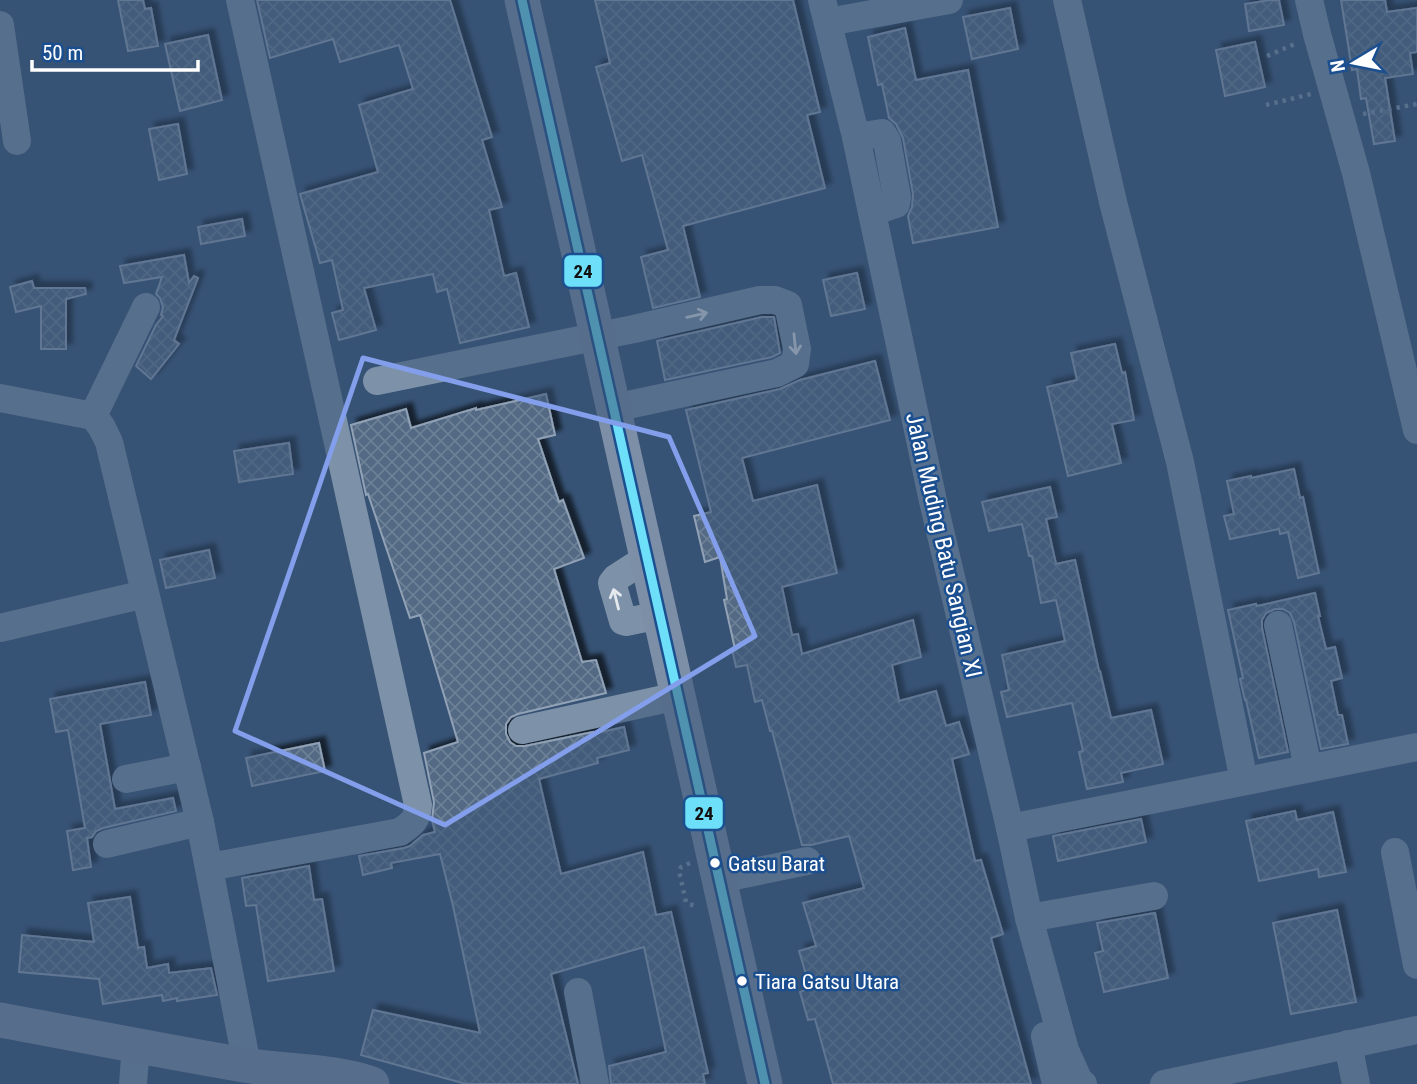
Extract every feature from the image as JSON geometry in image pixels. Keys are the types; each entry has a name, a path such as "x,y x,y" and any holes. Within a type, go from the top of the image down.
{"main road":[{"path":"522,0 765,1084"},
{"path":"0,1020 247,1065 288,1077 358,1080 372,1084"}],"street":[{"path":"209,867 400,832 411,825 417,816 418,805 240,0"},
{"path":"825,11 949,0"},
{"path":"1067,0 1113,202 1180,462 1244,781"},
{"path":"1309,0 1356,173 1417,430"},
{"name":"Jalan Muding Batu Sangian XI","path":"825,11 856,137 933,501 1029,918 1074,1083"},
{"path":"0,25 18,141"},
{"path":"377,381 634,330 760,300 775,300 788,305 797,349 795,363 777,373 614,408"},
{"path":"93,415 146,307"},
{"path":"0,398 93,415 109,442 200,822 247,1065"},
{"path":"0,628 145,594"},
{"path":"1278,625 1308,768"},
{"path":"522,730 678,696"},
{"path":"1010,828 1417,747"},
{"path":"126,779 187,767"},
{"path":"107,844 200,822"},
{"path":"1395,852 1417,965"},
{"path":"720,879 807,861"},
{"path":"1029,918 1154,896"},
{"path":"578,992 595,1084"},
{"path":"1038,1010 1074,1083"},
{"path":"1164,1084 1417,1030"},
{"path":"1348,1044 1356,1084"},
{"path":"133,1084 136,1045"}],"path":[{"path":"1266,105 1332,89"},
{"path":"1341,118 1417,104"}],"highlighted area":[{"path":"363,358 669,437 755,636 445,825 235,731"}],"building":[{"path":"118,0 143,0 145,9 151,8 158,46 128,51"},
{"path":"257,0 450,0 492,137 482,140 502,207 489,210 504,276 516,273 529,327 460,343 447,289 437,292 433,274 364,288 376,330 339,340 332,313 343,310 332,260 320,263 300,194 378,172 359,105 413,89 399,45 340,62 333,39 270,58"},
{"path":"595,0 793,0 820,112 807,115 825,188 683,226 700,297 653,308 641,257 668,250 642,155 622,161 596,67 610,63"},
{"path":"1279,0 1284,25 1249,31 1245,4"},
{"path":"1341,0 1385,0 1387,12 1417,8 1417,52 1410,53 1413,74 1385,78 1395,141 1374,144 1366,98 1361,99 1357,69 1352,70"},
{"path":"1010,8 1018,49 972,59 963,17"},
{"path":"905,28 916,80 968,70 998,227 913,243 908,216 913,194 903,138 896,124 889,118 882,84 878,85 868,37"},
{"path":"208,35 222,100 180,111 165,44"},
{"path":"1255,42 1265,87 1225,96 1216,50"},
{"path":"178,124 187,174 159,180 149,129"},
{"path":"242,219 245,236 201,244 198,227"},
{"path":"184,255 189,283 194,276 198,278 174,340 179,344 151,379 136,366 163,316 163,307 156,294 162,277 124,283 120,266"},
{"path":"857,273 865,309 831,316 823,280"},
{"path":"32,281 34,288 85,288 86,294 66,299 66,349 41,349 41,306 16,312 10,287"},
{"path":"762,317 774,317 780,353 665,380 657,341"},
{"path":"1115,344 1122,373 1125,372 1134,420 1112,424 1121,463 1068,476 1047,387 1077,380 1071,353"},
{"path":"875,361 890,420 742,458 753,501 817,485 837,573 782,587 792,635 798,634 802,654 913,620 921,657 892,665 899,701 936,691 946,726 959,722 969,754 952,759 975,861 981,860 1003,934 991,938 1031,1084 833,1084 815,1019 808,1020 800,992 810,988 799,951 816,946 803,903 864,888 849,836 802,845 762,700 755,702 747,665 736,667 732,649 735,649 724,600 727,599 720,557 705,562 694,516 711,512 686,410 780,389 800,380"},
{"path":"546,394 555,435 538,439 559,502 563,500 584,558 554,569 582,662 596,660 606,693 518,714 511,717 506,724 506,734 516,746 525,746 624,727 629,750 597,758 598,763 539,779 561,874 643,852 656,915 671,912 708,1073 703,1074 705,1084 611,1084 609,1066 666,1052 644,947 551,974 578,1084 466,1084 361,1055 373,1010 480,1033 440,854 391,863 392,868 363,875 359,856 404,848 423,835 435,832 432,820 434,802 424,753 458,742 420,615 410,618 368,494 366,495 351,425 406,409 411,428 476,408"},
{"path":"289,443 293,474 239,482 234,451"},
{"path":"1294,469 1300,498 1303,497 1319,573 1298,578 1288,532 1280,534 1279,529 1230,539 1224,516 1234,514 1227,481"},
{"path":"1050,487 1057,517 1046,519 1056,564 1075,560 1111,718 1151,710 1163,764 1121,773 1123,782 1087,789 1079,752 1083,751 1072,703 1007,717 1001,692 1009,690 1002,655 1065,641 1056,600 1041,603 1032,556 1029,556 1022,524 989,531 982,502"},
{"path":"209,550 215,578 166,588 160,560"},
{"path":"1315,593 1326,649 1335,647 1342,678 1331,681 1348,744 1321,749 1294,622 1290,613 1275,609 1266,613 1262,628 1288,752 1259,758 1240,679 1243,678 1228,610"},
{"path":"145,682 151,715 100,724 115,809 173,798 176,811 96,831 92,837 87,838 91,867 73,870 67,831 85,828 68,730 56,732 50,699"},
{"path":"319,743 325,771 252,786 246,758"},
{"path":"1295,811 1297,820 1333,812 1346,872 1319,877 1318,869 1259,881 1246,821"},
{"path":"1141,819 1146,842 1058,861 1053,836"},
{"path":"309,866 314,900 322,899 334,971 268,981 256,905 246,906 242,878"},
{"path":"130,897 138,948 144,947 147,968 168,964 169,973 211,968 217,995 163,1001 162,995 103,1004 99,979 19,972 22,935 94,942 88,903"},
{"path":"1337,910 1356,1002 1291,1014 1273,923"},
{"path":"1155,913 1168,978 1104,992 1095,953 1103,951 1097,923"}],"transit line":[{"name":"24","path":"522,0 765,1084"}],"place":[{"name":"Gatsu Barat","path":"715,863"},
{"name":"Tiara Gatsu Utara","path":"742,981"}]}
